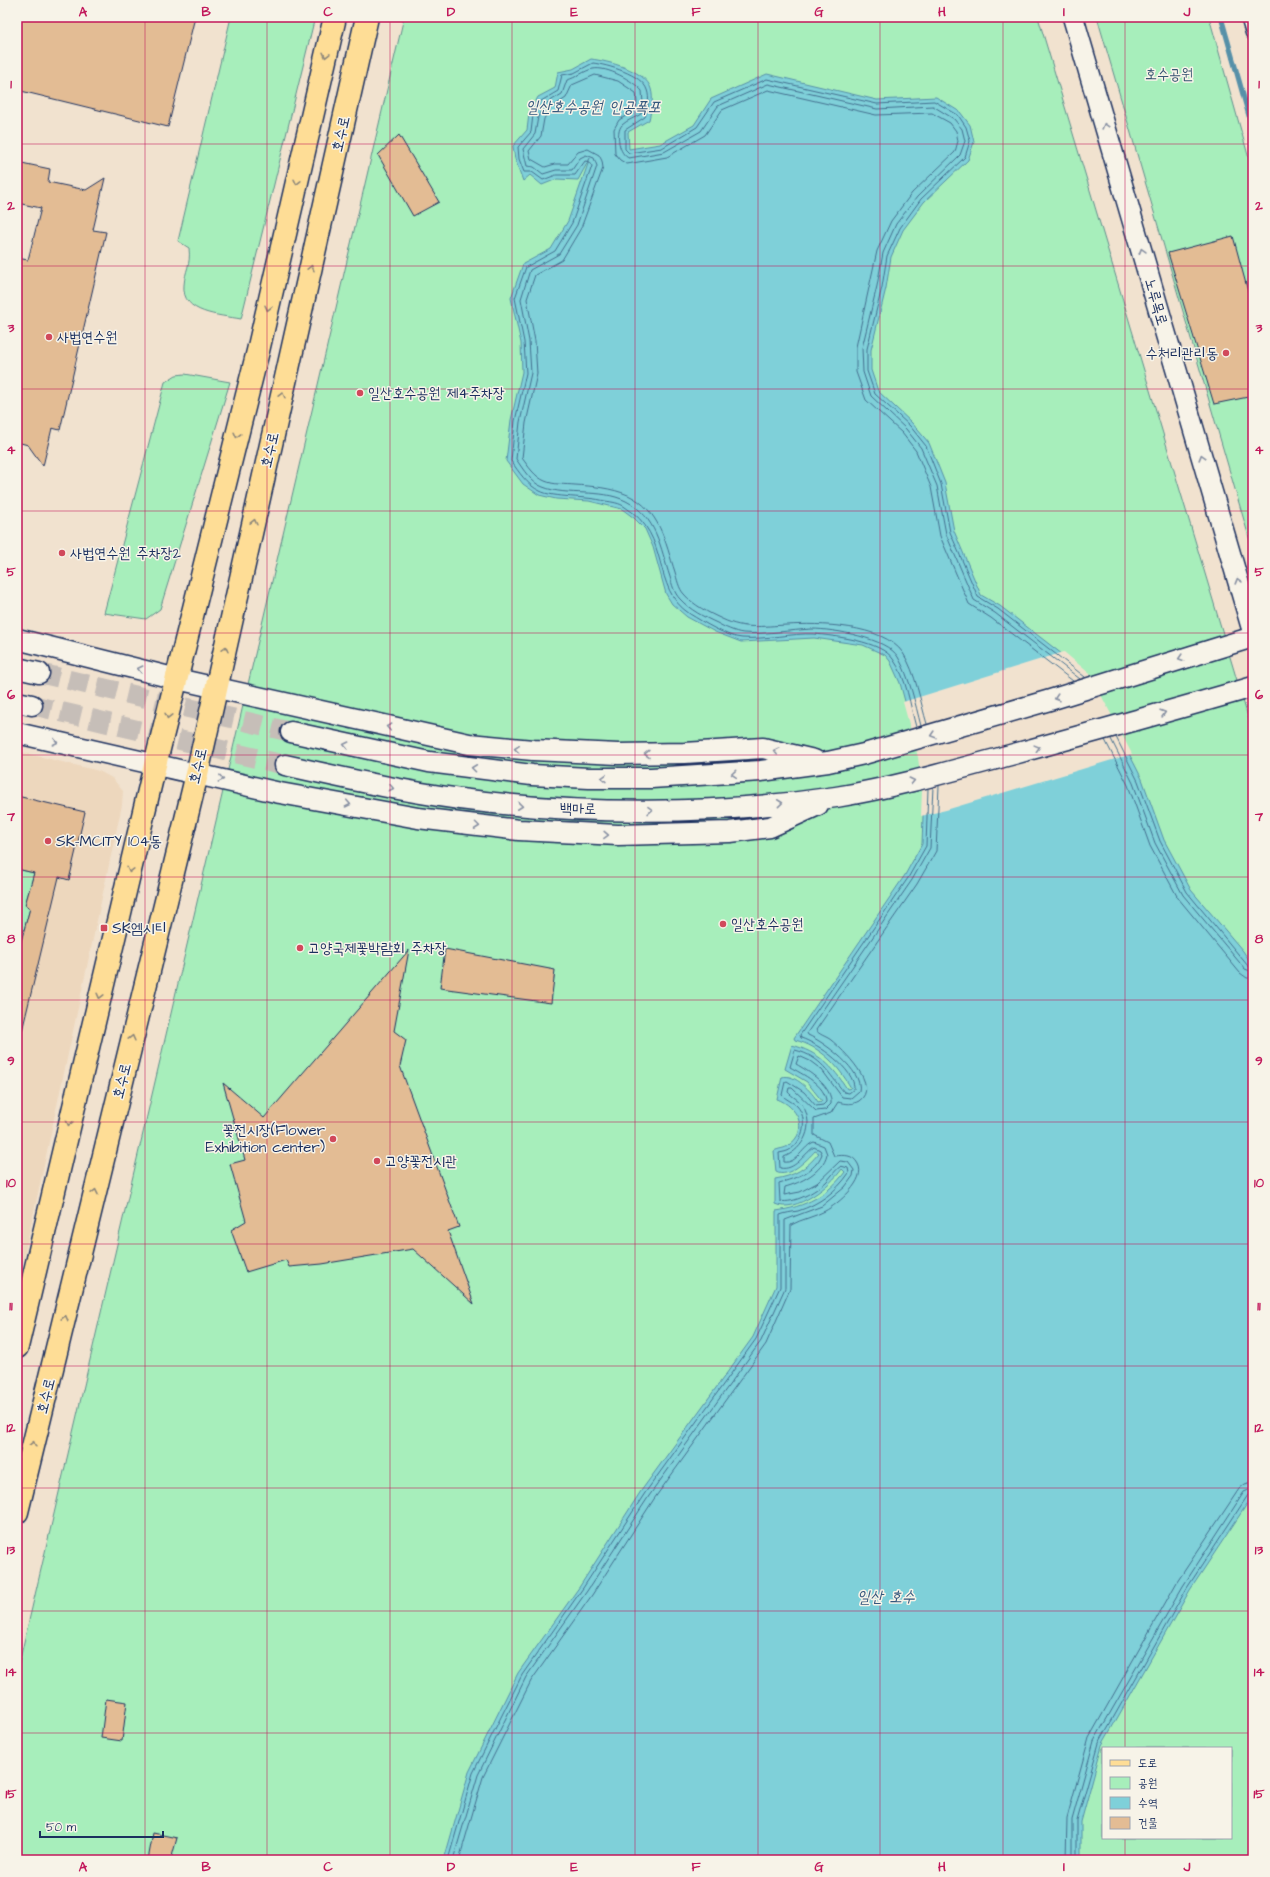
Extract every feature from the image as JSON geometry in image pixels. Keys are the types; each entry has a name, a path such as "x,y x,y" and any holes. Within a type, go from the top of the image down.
{"main road":[{"path":"17,1347 177,678 256,359 335,17"},
{"name":"호수로","path":"17,1510 197,774 367,17"},
{"name":"노루목로","path":"1073,17 1253,632"},
{"name":"백마로","path":"291,732 346,746 436,763 551,776 617,778 686,777 761,771 828,762 864,754 1050,700 1253,637"},
{"path":"17,639 177,678 433,737 500,748 618,754 685,753 763,748 828,762"},
{"path":"17,668 39,674"},
{"name":"백마로","path":"285,765 398,789 461,799 560,809 687,809 762,805 836,796 915,781 1229,694 1253,686"},
{"path":"17,733 280,793 418,818 493,828 569,834 695,834 770,827 836,796"}],"street":[{"path":"1248,17 1253,33"}],"shaded area":[{"path":"17,751 99,771 112,778 123,791 122,805 17,1290"}],"green space":[{"path":"231,17 315,17 241,319 213,314 195,307 189,302 185,295 184,285 189,264 189,248 178,241"},
{"name":"일산호수공원","path":"404,17 1038,17 1248,717 1253,728 1253,1860 17,1860 17,1672"},
{"name":"호수공원","path":"1097,17 1209,17 1253,173 1253,551"},
{"path":"185,374 230,382 160,609 146,619 104,613 165,382 176,375"},
{"path":"17,869 34,873 25,905 30,908 17,956"}],"water":[{"name":"일산 호수","path":"591,59 616,64 634,72 648,82 651,89 652,101 649,120 628,132 629,149 660,144 694,125 711,99 767,74 877,100 936,97 960,112 970,125 974,142 968,160 924,202 903,230 891,257 886,288 871,350 871,370 878,391 912,423 929,443 945,483 954,531 981,595 1000,606 1089,675 1142,779 1164,840 1191,890 1243,951 1253,966 1253,1495 1190,1590 1102,1745 1081,1822 1081,1860 444,1860 469,1772 518,1673 580,1586 641,1491 753,1337 776,1286 776,1211 797,1206 815,1199 831,1187 845,1172 842,1169 837,1176 822,1190 803,1202 783,1206 775,1204 775,1179 794,1174 809,1163 819,1153 815,1151 792,1171 786,1173 776,1172 774,1151 787,1146 795,1139 799,1132 800,1126 795,1113 790,1107 777,1099 782,1077 792,1078 803,1084 818,1102 822,1101 807,1082 785,1069 792,1045 810,1052 824,1061 836,1073 847,1089 851,1088 828,1058 813,1047 795,1040 794,1038 905,875 922,844 924,790 920,756 900,683 890,661 885,655 863,645 814,638 741,642 715,632 687,617 672,604 666,594 653,547 645,529 634,518 622,509 589,501 556,499 539,495 523,484 506,461 511,420 522,372 521,343 511,298 523,264 551,249 568,221 590,158 578,180 557,179 542,185 530,175 523,181 515,159 513,146 527,130 529,114 538,97 555,88 558,72 573,69"}],"pier":[{"path":"1064,652 1090,674 1132,754 946,810 921,816 922,790 918,757 903,702"}],"building":[{"path":"17,17 195,17 168,127 17,90"},
{"path":"399,135 439,202 413,216 378,155"},
{"name":"사법연수원","path":"17,162 50,169 48,182 86,190 105,178 93,230 106,232 60,430 52,428 43,466 28,445 17,442 17,258 28,260 41,208 17,203"},
{"name":"수처리관리동","path":"1233,236 1253,310 1253,396 1214,404 1168,253"},
{"path":"17,796 85,812 69,880 59,877 22,1031 17,1031 17,956 30,908 25,905 34,873 17,869"},
{"path":"445,949 555,970 551,1003 440,988"},
{"name":"꽃전시장(Flower Exhibition center)","path":"409,950 394,1031 406,1040 400,1066 459,1227 448,1231 474,1304 413,1249 322,1264 289,1267 286,1260 246,1272 231,1230 246,1221 230,1164 245,1160 223,1083 264,1118"},
{"path":"106,1699 127,1702 122,1741 101,1738"},
{"path":"153,1833 177,1838 171,1860 148,1860"}],"waterway":[{"path":"1221,17 1253,130"}],"tunnel":[{"path":"39,673 291,732"},
{"path":"32,705 285,765"}],"place":[{"name":"사법연수원","path":"49,337"},
{"name":"수처리관리동","path":"1226,353"},
{"name":"일산호수공원 제4주차장","path":"360,393"},
{"name":"사법연수원 주차장2","path":"62,553"},
{"name":"SK-MCITY 104동","path":"48,841"},
{"name":"일산호수공원","path":"723,924"},
{"name":"SK엠시티","path":"104,928"},
{"name":"고양국제꽃박람회 주차장","path":"300,948"},
{"name":"꽃전시장(Flower Exhibition center)","path":"333,1139"},
{"name":"고양꽃전시관","path":"377,1161"}],"water label":[{"name":"일산호수공원 인공폭포","path":"593,107"}]}
